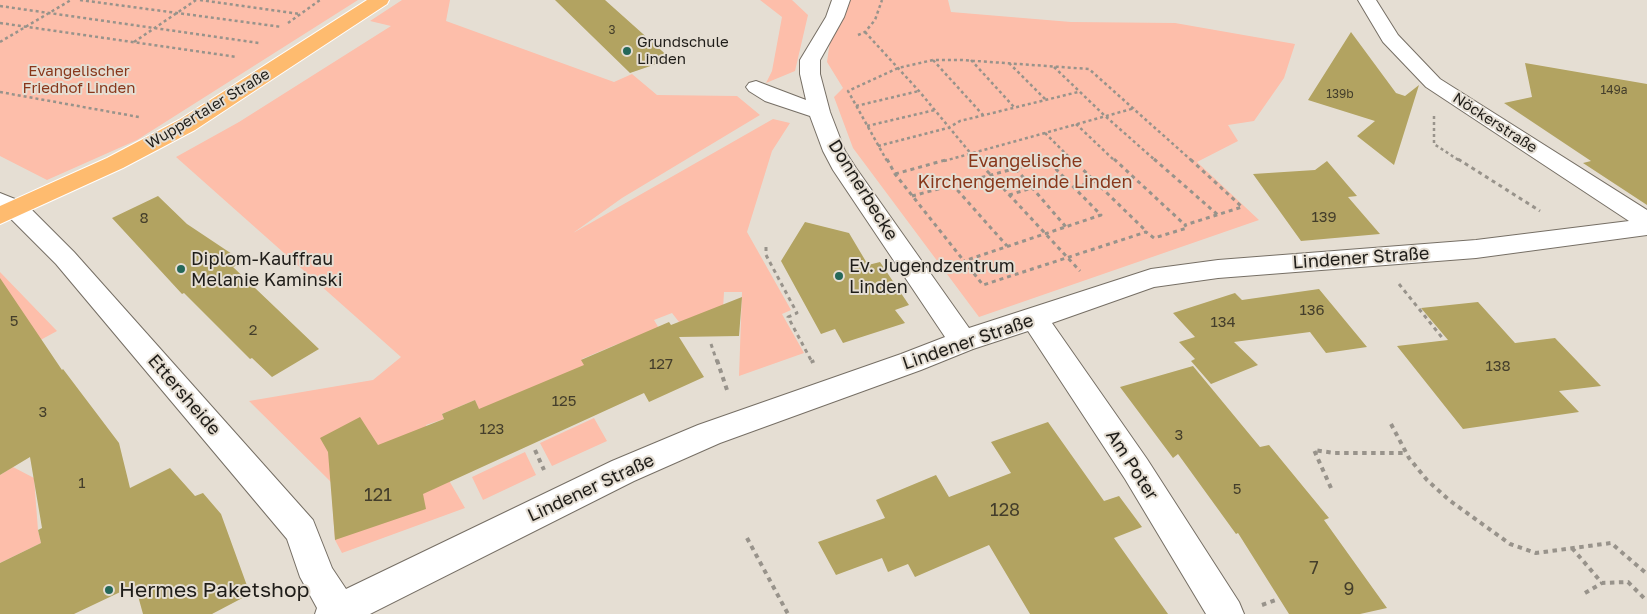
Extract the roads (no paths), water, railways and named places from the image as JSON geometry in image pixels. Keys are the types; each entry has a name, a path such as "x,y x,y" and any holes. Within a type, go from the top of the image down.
{"main road":[{"name":"Wuppertaler Straße","path":"5,209 115,163 187,125 380,0"}],"street":[{"name":"Donnerbecke","path":"841,0 836,17 810,60 810,74 819,112 834,152 845,170 964,341"},
{"name":"Nöckerstraße","path":"1367,0 1390,38 1433,83 1647,221"},
{"path":"756,87 819,112"},
{"name":"Ettersheide","path":"5,209 65,258 301,531 318,576 336,612"},
{"name":"Lindener Straße","path":"336,612 623,471 709,434 964,341 1034,319 1151,278 1180,272 1476,249 1647,227"},
{"name":"Am Poter","path":"1034,319 1136,469 1226,614"}],"place":[{"name":"Grundschule Linden","path":"627,51"},
{"name":"Diplom-Kauffrau Melanie Kaminski","path":"181,269"},
{"name":"Ev. Jugendzentrum Linden","path":"839,276"},
{"name":"Hermes Paketshop","path":"109,590"}],"park label":[{"name":"Evangelischer Friedhof Linden","path":"79,80"},
{"name":"Evangelische Kirchengemeinde Linden","path":"1025,171"}]}
